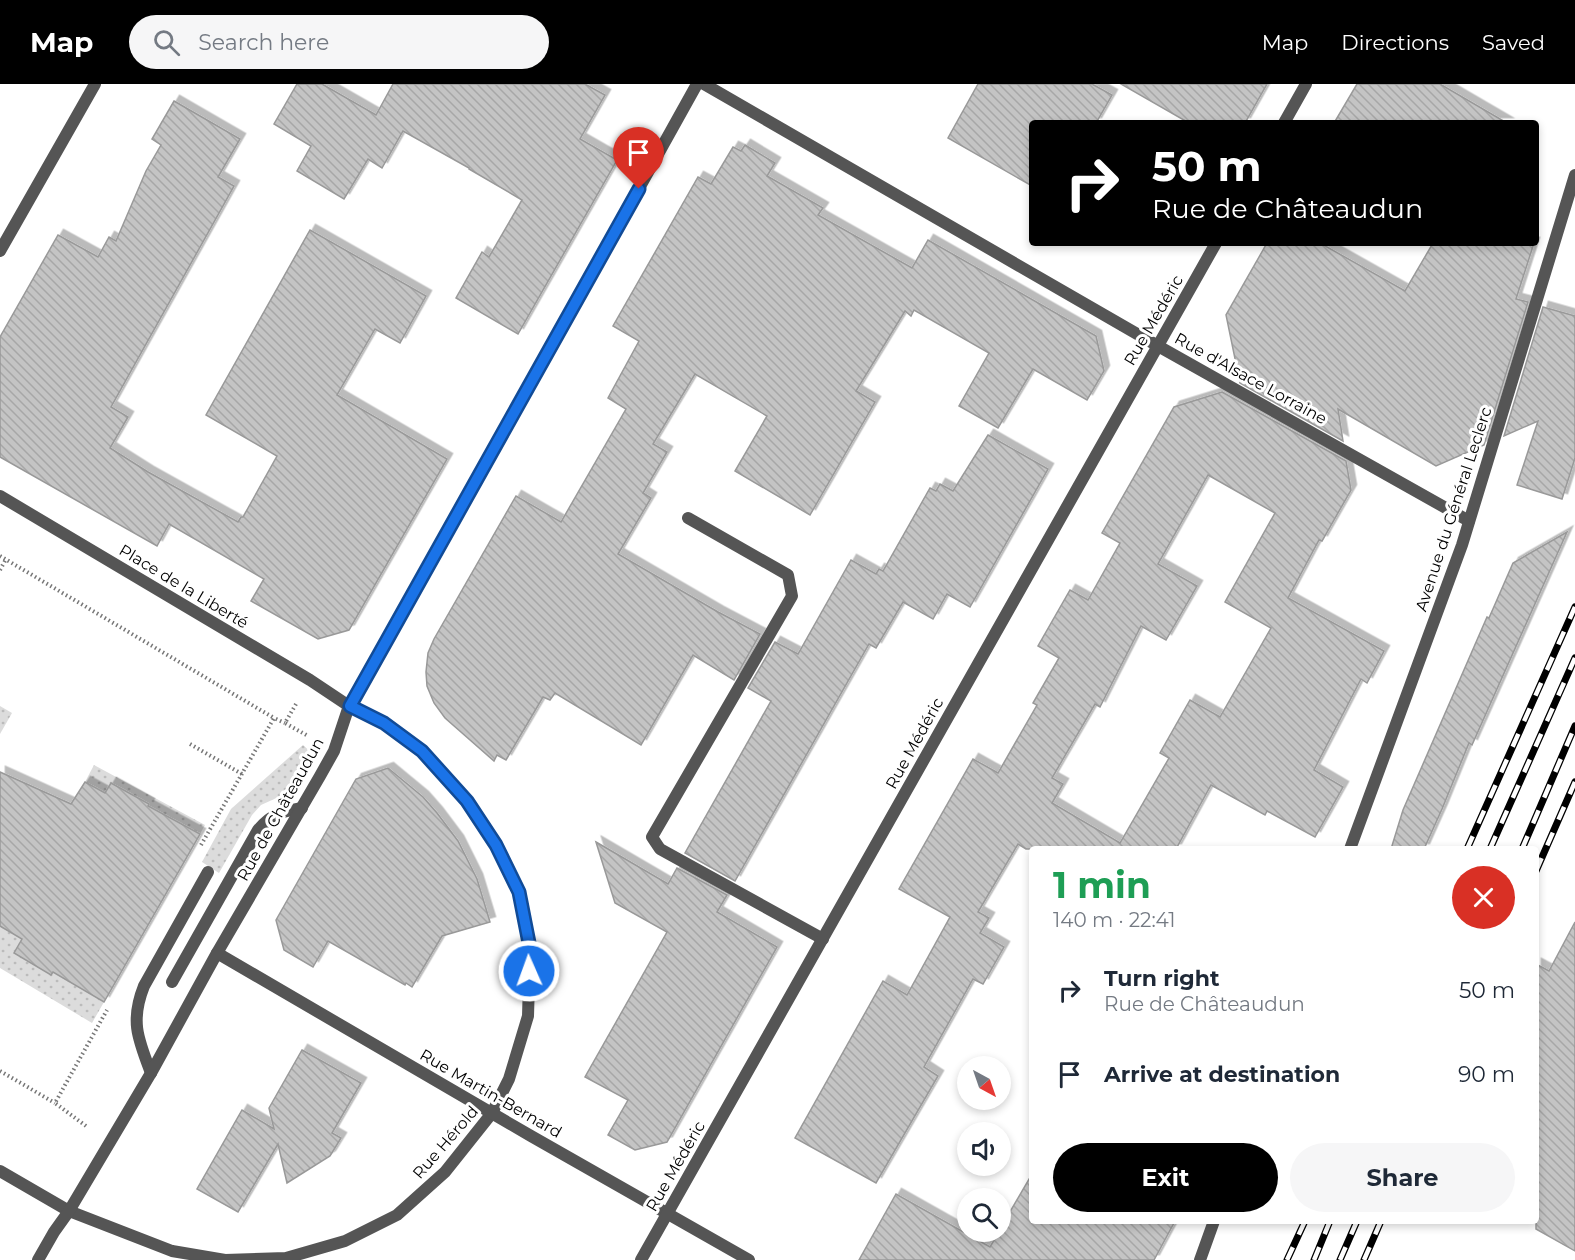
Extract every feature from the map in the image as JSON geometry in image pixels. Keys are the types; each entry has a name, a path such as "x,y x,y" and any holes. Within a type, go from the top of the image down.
{"street":[{"path":"0,251 95,84"},
{"name":"Rue de Châteaudun","path":"38,1260 151,1072 334,751 350,706 697,84"},
{"name":"Rue d'Alsace Lorraine","path":"704,84 1469,521"},
{"path":"1286,120 1306,84"},
{"name":"Avenue du Général Leclerc","path":"1351,846 1469,521 1575,175"},
{"name":"Rue Médéric","path":"640,1260 1214,246"},
{"name":"Place de la Liberté","path":"0,496 350,706"},
{"path":"688,518 788,575 792,596 652,837 660,849 823,939"},
{"name":"Rue Hérold","path":"69,1211 172,1251 225,1260 286,1258 345,1240 397,1215 445,1172 492,1113 509,1079 528,1016 530,948 519,892 496,845 460,792 422,751 384,723 350,706"},
{"path":"172,982 258,830 278,813 302,808"},
{"path":"151,1072 137,1031 138,1000 208,873"},
{"name":"Rue Martin-Bernard","path":"217,953 749,1260"},
{"path":"0,1171 69,1211"},
{"path":"1200,1260 1213,1224"}],"path":[{"path":"0,556 274,718"},
{"path":"0,570 6,559"},
{"path":"298,701 285,723 314,740"},
{"path":"190,744 242,774"},
{"path":"0,1071 55,1103"}],"shaded area":[{"path":"0,706 12,713 0,734"},
{"path":"303,745 316,757 298,785 261,805 252,815 219,873 202,862 231,809"},
{"path":"94,765 205,825 200,834 111,783 105,793 85,782"},
{"path":"0,926 22,939 14,953 51,974 53,972 104,1002 92,1023 0,968"}],"building":[{"path":"297,84 322,84 376,115 393,84 585,84 605,95 580,139 617,160 518,334 456,298 482,252 489,257 522,200 403,131 382,168 368,159 344,199 297,171 311,146 274,124"},
{"path":"978,84 1092,84 1112,95 1098,120 1029,120 1029,184 948,138"},
{"path":"1121,84 1267,84 1247,120 1184,120"},
{"path":"1357,84 1440,84 1502,120 1336,120"},
{"path":"174,101 240,139 218,177 234,186 111,407 128,417 110,448 238,522 277,456 206,415 310,230 426,296 400,343 375,329 337,395 447,459 349,630 318,639 251,601 264,579 169,524 157,546 0,457 0,337 58,235 98,257 109,237 116,241 146,171 161,145 152,139"},
{"path":"745,145 775,163 767,176 823,208 818,215 912,268 928,240 1096,336 1104,371 1087,400 1033,369 998,428 959,406 989,353 914,310 911,316 905,311 856,391 875,402 810,515 735,471 767,416 695,374 653,444 667,452 643,493 651,498 618,554 760,634 734,680 693,655 641,745 555,693 550,700 543,697 506,760 497,755 494,761 445,718 434,703 427,686 428,653 516,496 561,522 626,409 608,398 639,341 613,326 698,177 711,184 733,147 741,151"},
{"path":"1265,246 1325,246 1405,291 1431,246 1533,246 1516,299 1528,302 1484,445 1436,466 1338,409 1343,441 1240,383 1226,315"},
{"path":"1543,307 1575,316 1575,458 1562,499 1517,485 1538,421 1504,436"},
{"path":"1222,392 1346,461 1351,490 1322,541 1319,540 1288,598 1384,651 1367,683 1361,679 1314,770 1343,787 1315,837 1267,811 1265,815 1211,785 1178,846 1029,846 1029,849 1026,849 1018,844 978,912 989,918 980,933 1004,947 983,984 973,979 924,1067 938,1076 876,1183 795,1138 883,981 907,995 950,917 899,889 973,759 998,773 1037,705 1033,703 1059,658 1038,646 1070,590 1088,600 1120,543 1102,533 1174,407","holes":["1208,475 1275,513 1225,602 1271,628 1220,717 1190,700 1160,753 1169,758 1120,843 1052,803 1063,784 1052,778 1095,704 1100,707 1141,626 1166,640 1197,586 1158,564"]},
{"path":"988,435 1048,469 970,607 947,594 933,619 903,602 876,648 869,644 735,881 685,853 771,701 748,688 775,642 798,654 851,560 876,574 879,569 883,571 930,488 936,491 940,484 953,491"},
{"path":"1567,532 1472,745 1469,743 1425,846 1392,846 1403,810 1513,563"},
{"path":"388,768 423,797 458,841 477,879 490,922 442,936 412,987 328,941 313,967 284,950 276,920 356,779"},
{"path":"0,772 71,804 85,782 105,793 111,783 200,834 104,1002 53,972 51,975 14,953 22,939 0,926"},
{"path":"596,842 668,884 677,868 727,895 717,912 777,947 667,1142 635,1150 608,1135 628,1100 585,1077 667,932 615,903"},
{"path":"1575,922 1575,1251 1536,1229 1536,1224 1539,1224 1539,966 1549,971"},
{"path":"302,1050 361,1083 332,1133 341,1138 330,1156 287,1183 278,1144 238,1212 197,1189 242,1110 274,1129 269,1108"},
{"path":"1029,1179 1029,1224 1173,1224 1154,1260 859,1260 896,1194 957,1228 957,1242 981,1242 990,1247 993,1242 1011,1242 1011,1210"}],"railway":[{"path":"1468,846 1575,607"},
{"path":"1491,846 1575,658"},
{"path":"1523,846 1575,726"},
{"path":"1539,864 1575,782"},
{"path":"1287,1260 1304,1224"},
{"path":"1314,1260 1329,1224"},
{"path":"1340,1260 1356,1224"},
{"path":"1364,1260 1380,1224"}],"route":[{"path":"529,971 530,948 519,892 496,845 467,801 422,751 384,723 350,706 639,189"}]}
